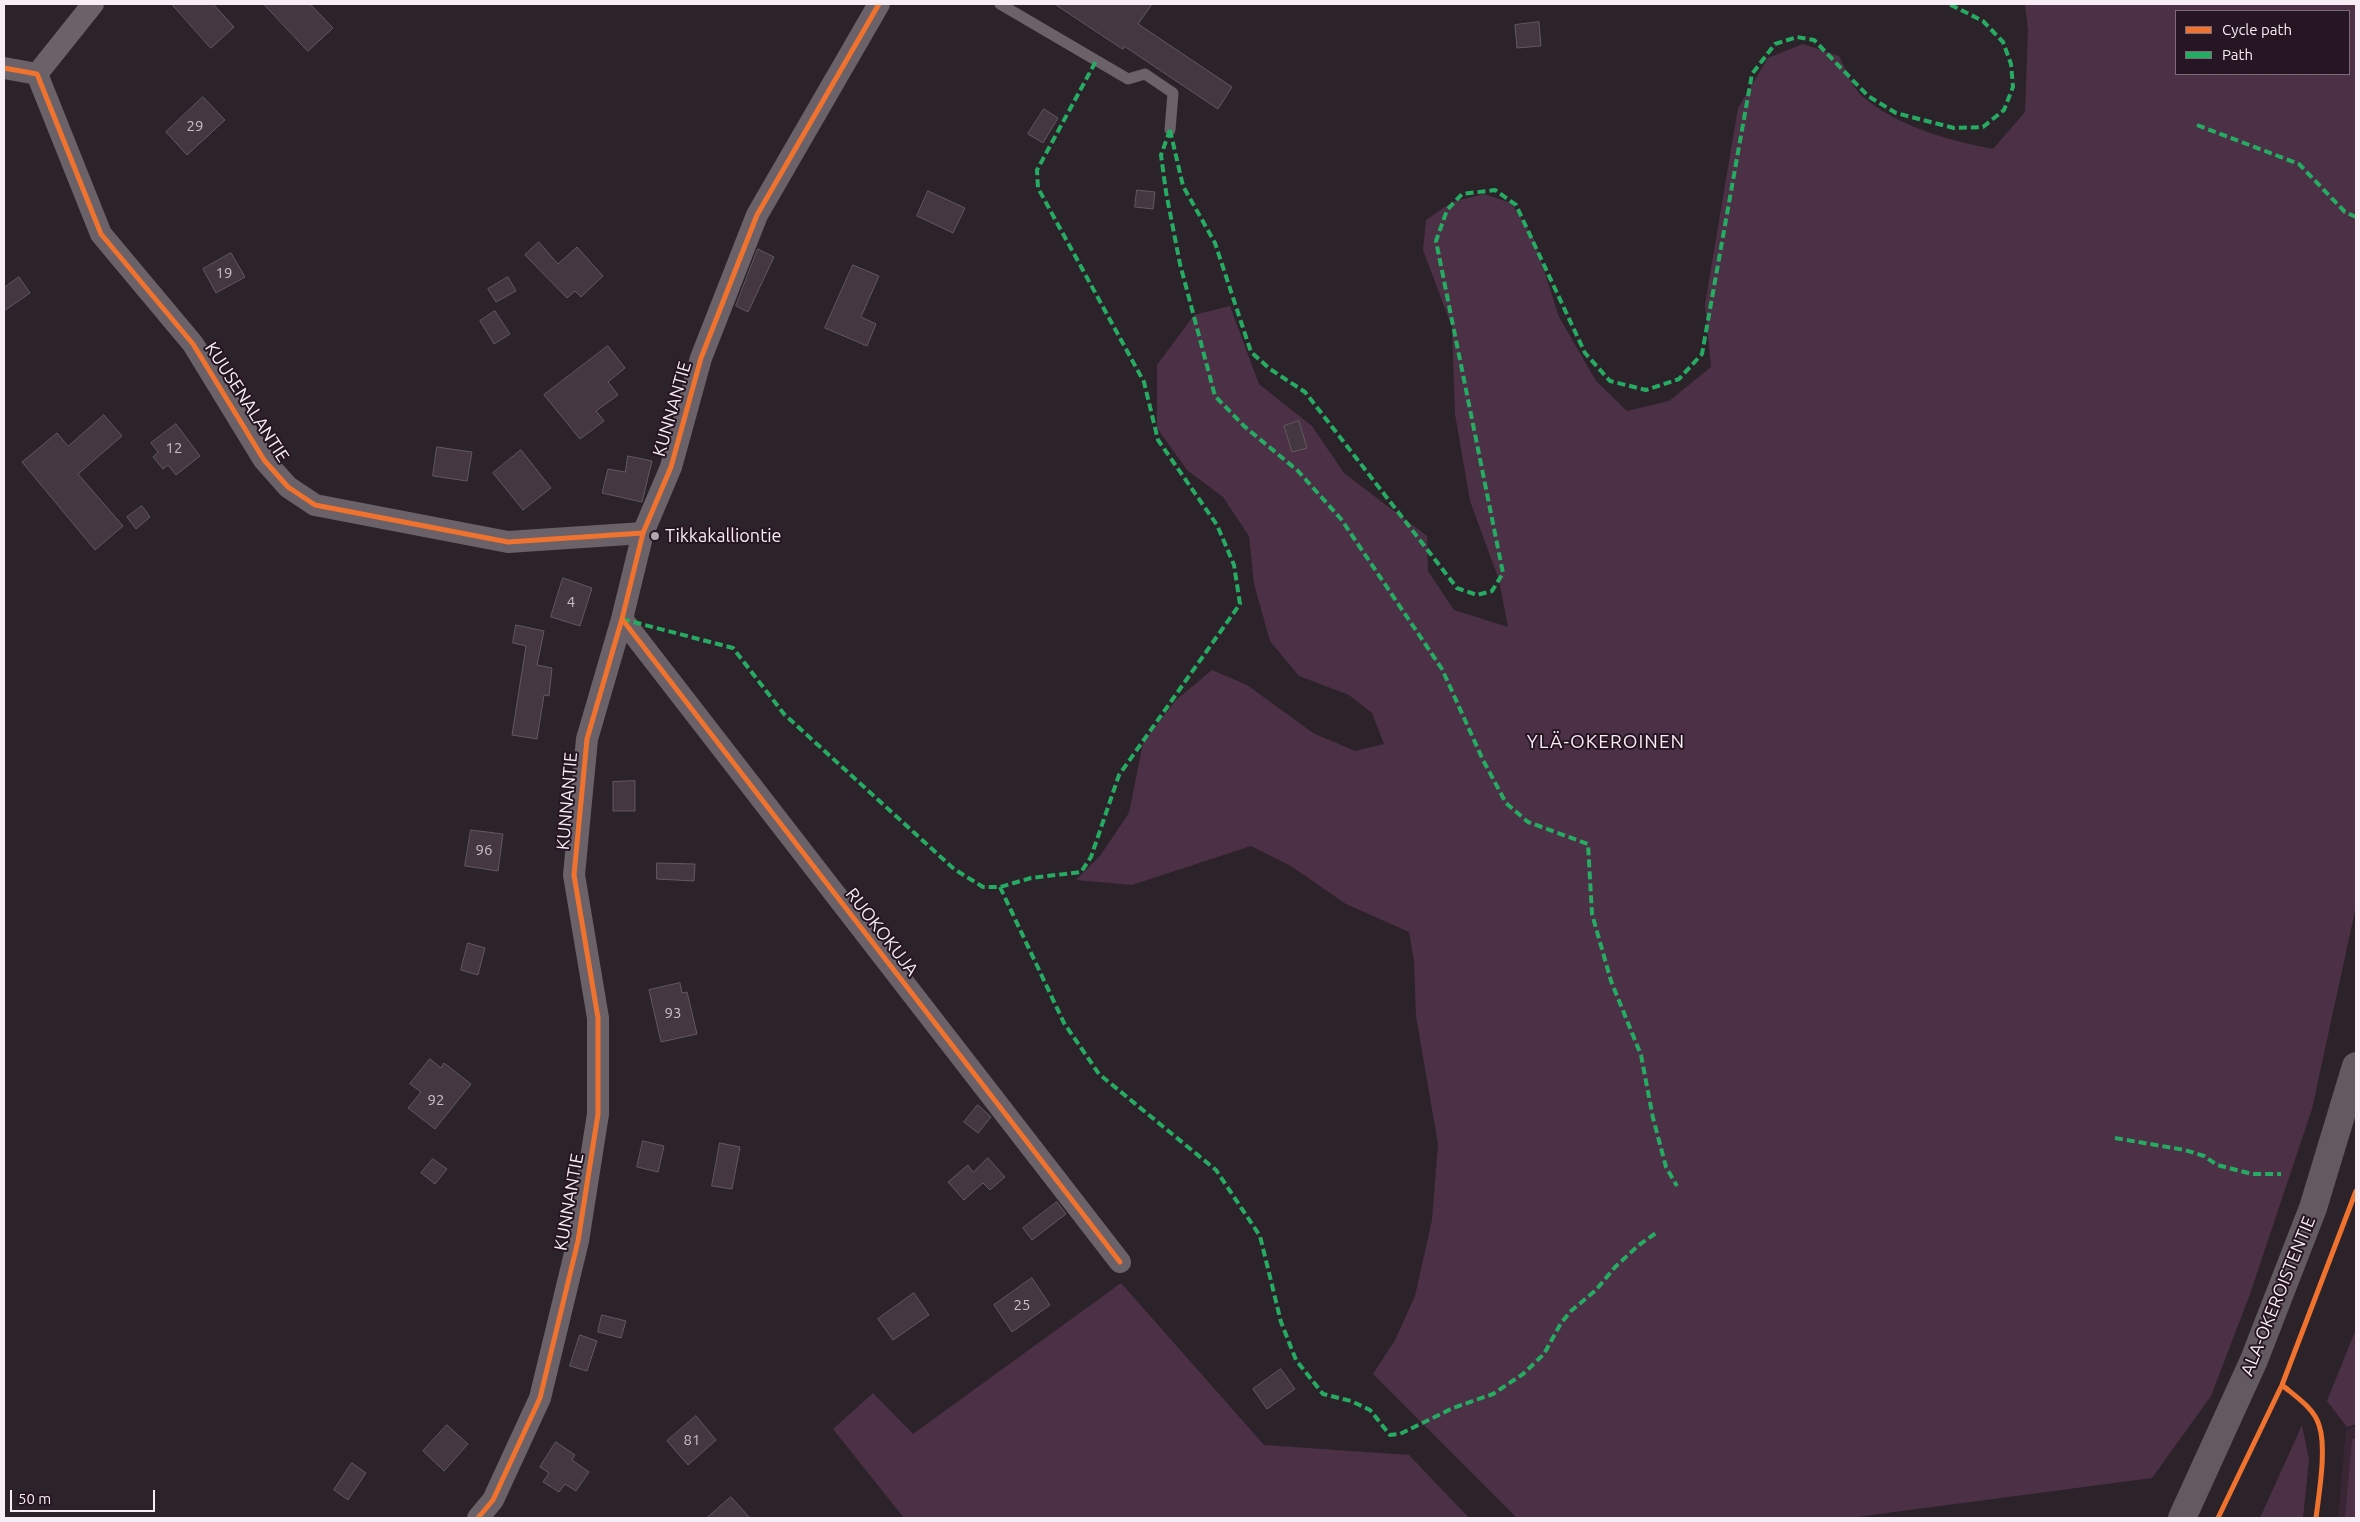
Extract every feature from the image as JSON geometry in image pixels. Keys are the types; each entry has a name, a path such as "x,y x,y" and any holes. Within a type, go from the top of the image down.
{"main road":[{"name":"ALA-OKEROISTENTIE","path":"2182,1518 2254,1360 2310,1217 2334,1144 2356,1066"}],"street":[{"path":"4,68 37,74 92,4"},
{"name":"KUNNANTIE","path":"478,1518 493,1500 540,1398 578,1241 598,1114 598,1018 574,875 587,739 622,619 643,533 671,467 701,358 757,215 879,4"},
{"name":"KUUSENALANTIE","path":"37,74 101,234 193,344 264,460 288,487 315,505 508,542 643,533"},
{"name":"RUOKOKUJA","path":"622,619 1120,1262"}],"lane":[{"path":"1000,4 1128,80 1145,74 1173,93 1170,130"}],"shaded area":[{"path":"2025,4 2356,4 2356,906 2312,1109 2250,1294 2211,1396 2152,1478 1849,1518 1517,1518 1373,1374 1395,1340 1415,1296 1432,1220 1438,1144 1416,1016 1414,961 1409,932 1346,904 1291,866 1251,846 1132,885 1076,880 1100,856 1129,813 1143,743 1176,700 1212,670 1247,685 1313,733 1355,751 1384,744 1372,713 1349,695 1299,676 1270,641 1254,584 1249,536 1223,497 1187,470 1157,428 1157,365 1194,315 1230,306 1259,384 1312,426 1344,473 1427,536 1428,571 1454,610 1508,627 1499,580 1470,501 1455,414 1452,327 1423,250 1426,220 1452,202 1484,194 1511,203 1534,239 1559,317 1596,381 1627,411 1669,401 1711,367 1705,304 1738,108 1768,58 1803,44 1839,56 1855,88 1876,107 1924,131 1993,149 2025,112 2028,30"},
{"path":"1121,1283 1264,1445 1409,1455 1469,1518 904,1518 833,1429 873,1393 913,1434"},
{"path":"2356,1329 2356,1424 2347,1427 2327,1401"},
{"path":"2302,1425 2309,1460 2303,1518 2260,1518"},
{"path":"2356,1425 2356,1518 2338,1518 2346,1430"},
{"path":"2356,1438 2356,1518 2345,1518 2352,1439"}],"building":[{"path":"172,4 213,4 234,27 211,48"},
{"path":"264,4 310,4 333,28 308,51"},
{"path":"1055,4 1152,4 1138,24 1232,87 1218,109 1124,46 1123,49"},
{"path":"1539,22 1541,46 1517,48 1515,25"},
{"path":"203,97 225,120 187,155 166,132"},
{"path":"1044,109 1058,118 1043,143 1028,134"},
{"path":"1137,190 1155,192 1153,209 1135,207"},
{"path":"928,191 965,208 953,233 917,216"},
{"path":"539,242 558,264 577,247 603,276 581,297 575,291 567,298 525,255"},
{"path":"758,249 774,257 748,312 736,306"},
{"path":"231,253 245,277 216,293 203,269"},
{"path":"853,265 879,276 861,317 876,324 867,346 825,328"},
{"path":"19,277 30,293 4,311 4,288"},
{"path":"508,277 516,291 496,302 488,289"},
{"path":"495,311 510,334 494,344 480,321"},
{"path":"608,346 625,368 608,382 618,395 596,411 604,421 580,439 544,395"},
{"path":"104,415 122,436 78,474 123,526 95,550 22,462 57,433 68,446"},
{"path":"1299,421 1307,448 1292,452 1284,426"},
{"path":"176,424 200,456 176,475 168,465 163,469 153,457 158,452 151,443"},
{"path":"437,447 472,452 467,481 433,476"},
{"path":"521,450 551,488 523,510 493,473"},
{"path":"628,456 652,461 642,502 602,493 608,469 625,472"},
{"path":"142,506 150,517 136,529 127,517"},
{"path":"563,578 592,588 580,626 551,617"},
{"path":"516,625 544,631 537,665 552,668 549,696 544,695 537,739 512,735 526,646 513,643"},
{"path":"635,781 635,811 613,811 613,782"},
{"path":"471,830 503,834 498,871 465,866"},
{"path":"657,863 695,864 694,881 657,879"},
{"path":"468,943 485,948 478,975 461,970"},
{"path":"680,983 682,993 687,992 697,1034 661,1042 649,990"},
{"path":"430,1059 441,1068 444,1063 471,1084 435,1129 408,1108 421,1092 410,1084"},
{"path":"978,1105 991,1117 978,1133 964,1122"},
{"path":"643,1141 664,1146 658,1172 637,1167"},
{"path":"720,1143 740,1147 732,1189 712,1186"},
{"path":"988,1158 1005,1177 990,1190 983,1183 964,1200 948,1182 968,1165 973,1172"},
{"path":"433,1159 447,1169 435,1184 421,1173"},
{"path":"1057,1202 1066,1214 1032,1240 1023,1228"},
{"path":"1032,1278 1050,1305 1012,1332 994,1305"},
{"path":"914,1293 929,1315 893,1340 878,1319"},
{"path":"602,1315 626,1321 621,1338 598,1332"},
{"path":"580,1335 597,1341 587,1371 570,1366"},
{"path":"1281,1369 1295,1389 1267,1409 1253,1389"},
{"path":"696,1416 716,1440 688,1465 667,1441"},
{"path":"447,1425 468,1444 444,1471 423,1451"},
{"path":"556,1442 575,1455 572,1460 589,1472 576,1491 565,1484 559,1492 543,1482 549,1473 540,1467"},
{"path":"352,1463 366,1473 348,1500 334,1490"},
{"path":"731,1497 750,1518 707,1518"}],"marked path":[{"path":"1170,130 1183,186 1215,243 1251,352 1270,369 1305,392 1457,588 1477,595 1492,591 1503,573 1436,241 1447,210 1462,194 1495,190 1516,205 1585,353 1610,381 1646,390 1679,379 1702,354 1752,74 1775,44 1797,37 1814,40 1868,96 1896,113 1954,128 1983,127 2004,110 2013,87 2011,64 2003,42 1983,21 1949,4"},
{"path":"622,619 733,648 784,714 954,869 983,887 1000,887 1031,878 1081,872 1091,857 1119,775 1240,604 1234,565 1217,525 1158,440 1144,382 1038,188 1037,170 1096,61"},
{"path":"2197,125 2299,164 2345,212 2356,217"},
{"path":"1170,130 1161,155 1166,192 1180,264 1215,396 1244,426 1298,471 1341,519 1442,669 1483,760 1506,803 1528,822 1588,844 1592,914 1611,981 1641,1055 1653,1118 1666,1167 1677,1186"},
{"path":"1000,887 1064,1023 1099,1074 1216,1170 1260,1236 1281,1322 1296,1360 1323,1394 1351,1401 1370,1410 1390,1435 1400,1434 1453,1408 1493,1394 1523,1374 1544,1354 1561,1323 1571,1311 1596,1290 1615,1267 1639,1245 1656,1233"},
{"path":"2115,1138 2185,1150 2204,1156 2217,1165 2252,1174 2281,1174"}],"cycle path":[{"path":"478,1518 493,1500 540,1398 578,1241 598,1114 598,1018 574,875 587,739 622,619 643,533 671,467 701,358 757,215 879,4"},
{"path":"4,68 37,74 101,234 193,344 264,460 288,487 315,505 508,542 643,533"},
{"path":"622,619 1120,1262"},
{"path":"2218,1518 2282,1385 2356,1191"},
{"path":"2282,1385 2309,1408 2319,1425 2322,1458 2316,1518"}],"place":[{"name":"Tikkakalliontie","path":"655,536"}],"district":[{"name":"YLÄ-OKEROINEN","path":"1606,742"}]}
